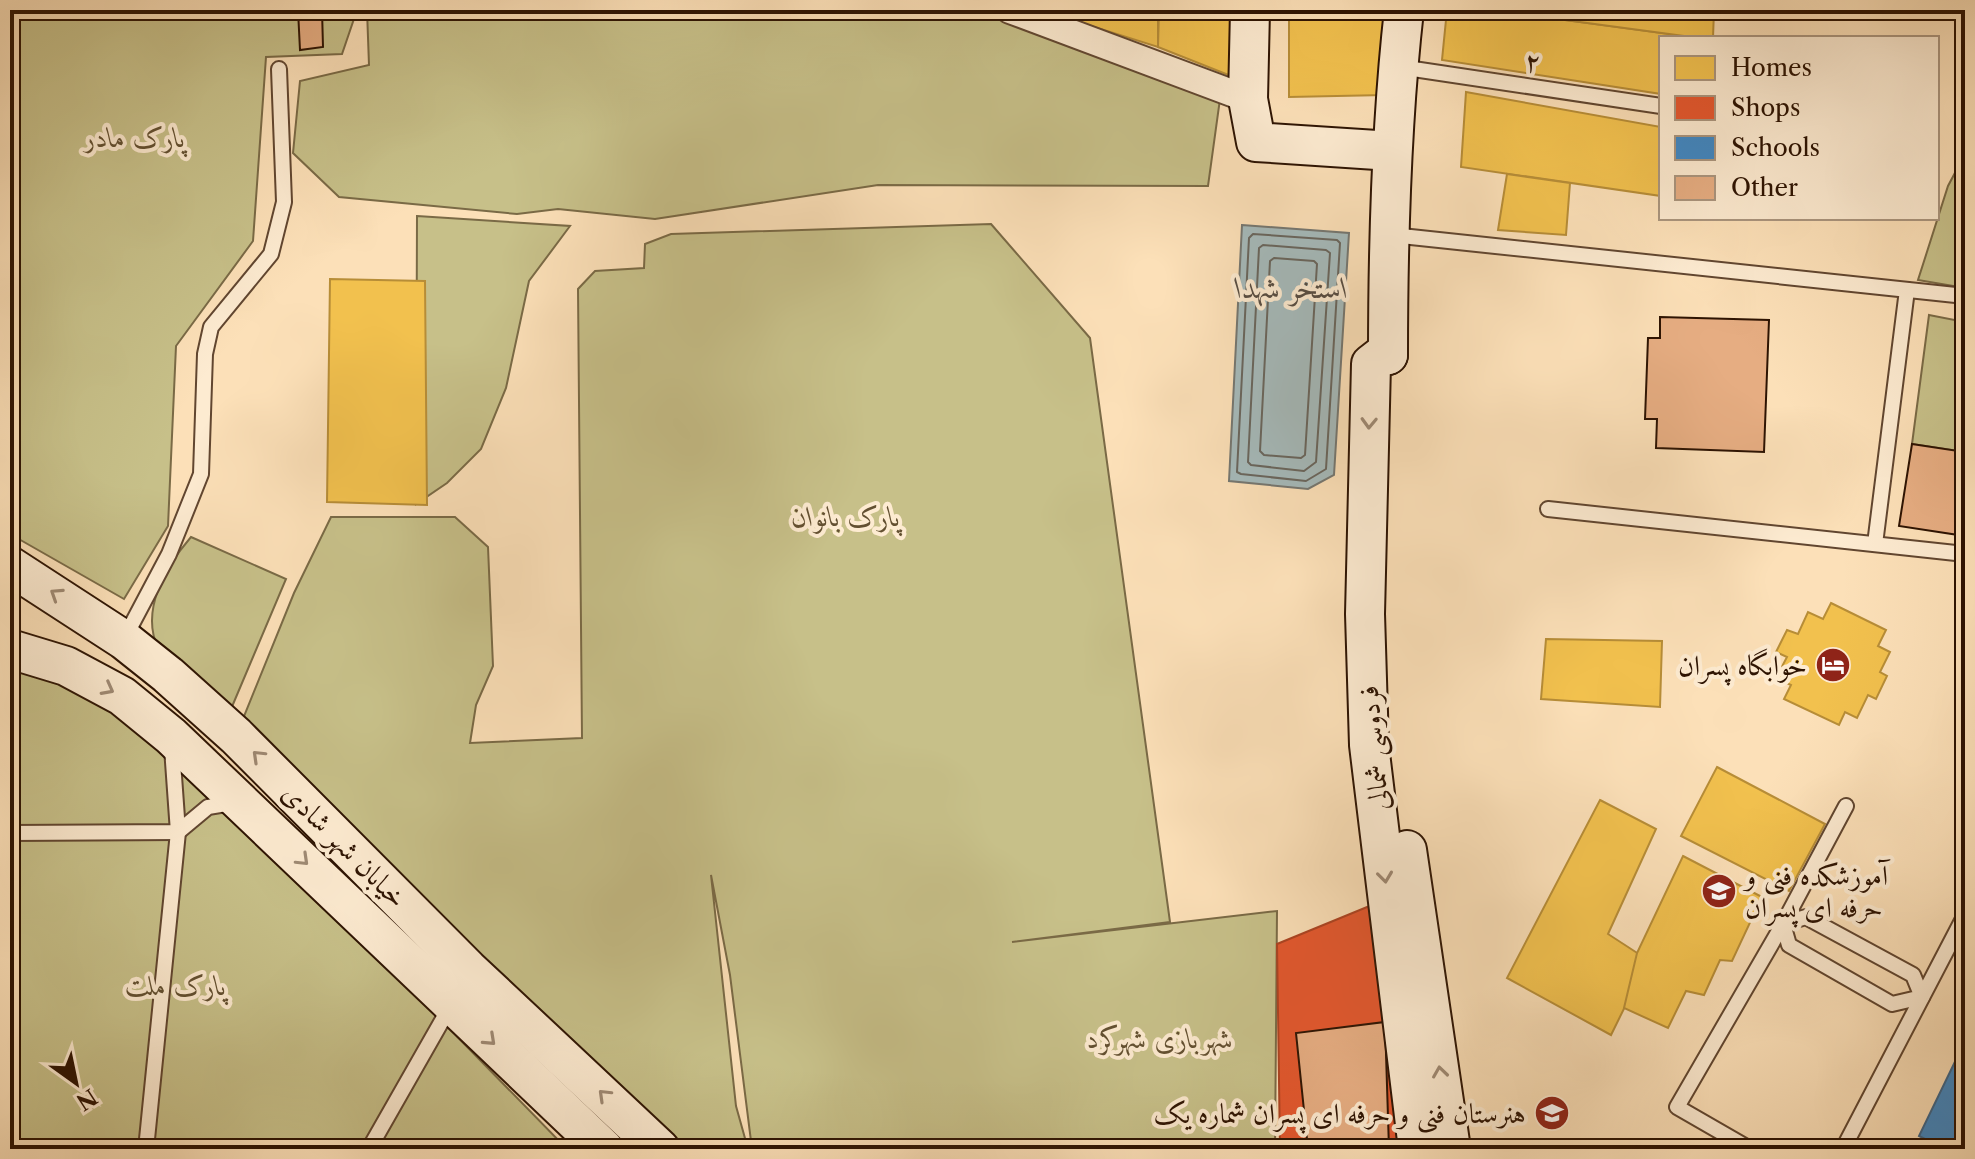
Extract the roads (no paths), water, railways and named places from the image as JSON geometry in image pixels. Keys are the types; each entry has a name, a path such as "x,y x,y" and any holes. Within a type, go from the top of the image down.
{"main road":[{"path":"1250,10 1248,99 1256,142 1392,151"},
{"name":"فردوسی شمالی","path":"1388,355 1388,234 1404,10"},
{"name":"فردوسی شمالی","path":"1418,1149 1369,745 1365,614 1371,364 1388,355 1397,359 1398,364 1390,491 1388,606 1391,740 1451,1149"},
{"name":"خیابان شهر شادی","path":"10,566 124,640 168,675 247,746 468,969 660,1149"},
{"name":"خیابان شهر شادی","path":"10,649 66,666 122,696 171,736 604,1149"}],"street":[{"path":"1010,10 1055,18 1248,99"}],"lane":[{"name":"۲","path":"1398,66 1659,106"},
{"path":"124,640 169,554 201,474 205,354 211,327 271,254 284,202 279,69"},
{"path":"1388,234 1965,296"},
{"path":"1875,544 1907,290"},
{"path":"1548,509 1965,554"},
{"path":"146,1149 178,832 171,736"},
{"path":"10,833 178,832 208,807 242,801"},
{"path":"1750,1149 1677,1107 1783,924 1846,806"},
{"path":"1843,1149 1965,915"},
{"path":"1783,924 1806,917 1913,975 1922,997"},
{"path":"1783,924 1789,945 1892,1004 1922,997"},
{"path":"369,1149 443,1019 448,1001"}],"water":[{"name":"استخر شهدا","path":"1242,225 1349,233 1334,475 1308,489 1229,481"}],"place":[{"name":"خوابگاه پسران","path":"1833,665"},
{"name":"آموزشکده فنی و حرفه ای پسران","path":"1719,891"},
{"name":"هنرستان فنی و حرفه ای پسران شماره یک","path":"1552,1113"}],"park label":[{"name":"پارک مادر","path":"135,137"},
{"name":"پارک بانوان","path":"846,516"},
{"name":"پارک ملت","path":"176,985"},
{"name":"شهربازی شهرکرد","path":"1160,1038"}]}
